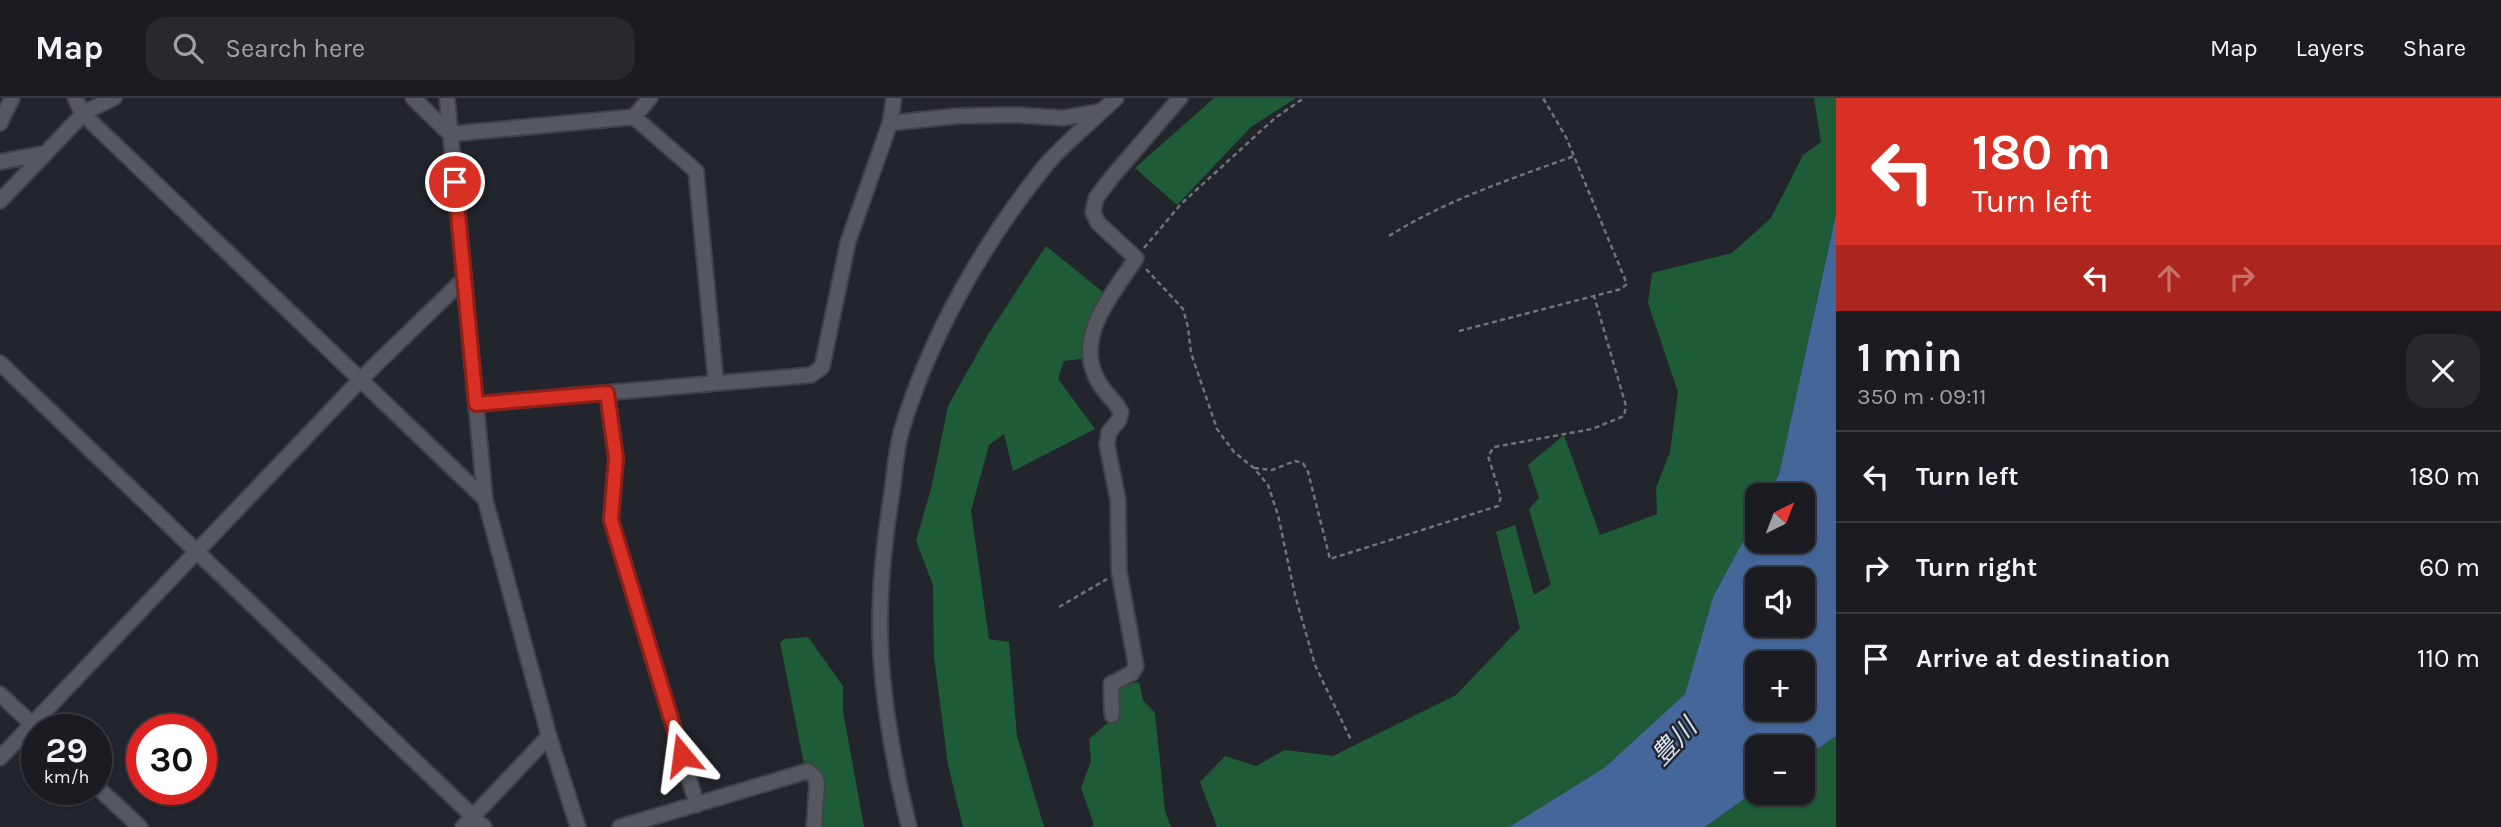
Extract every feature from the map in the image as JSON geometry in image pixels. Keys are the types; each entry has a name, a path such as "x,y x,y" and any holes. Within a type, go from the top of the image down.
{"street":[{"path":"0,123 12,98"},
{"path":"75,98 83,114 485,499"},
{"path":"0,201 83,114 114,98"},
{"path":"412,98 450,134 634,117 696,171 716,383"},
{"path":"447,98 485,499 549,736 578,827"},
{"path":"476,404 811,375 822,368 848,242 890,123 894,98"},
{"path":"909,827 897,776 884,685 880,625 883,550 901,432 942,324 994,238 1046,165 1115,98"},
{"path":"1112,715 1111,684 1132,673 1136,666 1119,571 1118,500 1107,444 1109,432 1119,420 1121,412 1100,385 1089,345 1093,327 1136,258 1098,223 1093,212 1096,198 1112,177 1180,98"},
{"path":"634,117 647,99"},
{"path":"890,123 957,116 1016,115 1063,118 1102,111"},
{"path":"0,162 46,153"},
{"path":"47,714 360,380 464,279"},
{"path":"0,363 198,552 473,823 549,736"},
{"path":"607,393 616,458 611,520 697,805"},
{"path":"0,694 21,714"},
{"path":"0,758 21,739"},
{"path":"620,827 807,771 817,783 814,827"},
{"path":"112,801 140,827"}],"path":[{"path":"1304,98 1275,118 1181,204 1136,258 1183,309 1191,354 1217,429 1234,452 1254,468 1268,485 1315,665 1351,740"},
{"path":"1459,331 1621,289 1627,284 1566,136 1543,98"},
{"path":"1389,236 1445,206 1574,156"},
{"path":"1254,468 1272,470 1295,461 1303,463 1308,472 1330,559 1498,506 1501,496 1488,456 1494,447 1592,429 1623,416 1626,406 1594,296"},
{"path":"1059,607 1119,571"}],"green space":[{"path":"1214,98 1296,98 1251,127 1177,205 1135,168"},
{"path":"1814,98 1836,98 1836,214 1779,474 1774,483 1745,483 1745,537 1713,597 1685,694 1604,768 1509,827 1217,827 1200,782 1225,756 1256,766 1285,750 1333,756 1456,695 1520,628 1496,532 1515,525 1534,595 1551,585 1529,509 1539,498 1528,465 1564,435 1600,535 1657,514 1656,488 1670,452 1678,392 1648,303 1652,273 1732,253 1771,218 1803,155 1821,142"},
{"path":"1046,246 1109,297 1096,311 1089,324 1086,339 1088,358 1064,361 1058,379 1095,429 1013,471 1004,434 989,445 971,511 989,639 1009,642 1017,736 1044,827 963,827 948,765 934,657 933,585 916,541 931,489 948,406 989,333"},
{"path":"808,637 843,686 843,711 864,827 817,827 817,798 805,769 780,643 784,639"},
{"path":"1139,682 1143,700 1155,713 1165,811 1171,827 1091,827 1094,825 1081,788 1091,761 1089,739 1111,720 1116,686"},
{"path":"1836,736 1836,827 1705,827 1745,799 1745,805 1815,805 1815,751"}],"water":[{"name":"豊川","path":"1836,214 1836,736 1815,751 1815,735 1745,735 1745,799 1705,827 1509,827 1604,768 1685,694 1713,597 1745,537 1745,553 1815,553 1815,483 1774,483 1779,474"}],"route":[{"path":"455,182 476,404 607,393 616,458 611,520 682,755"}]}
